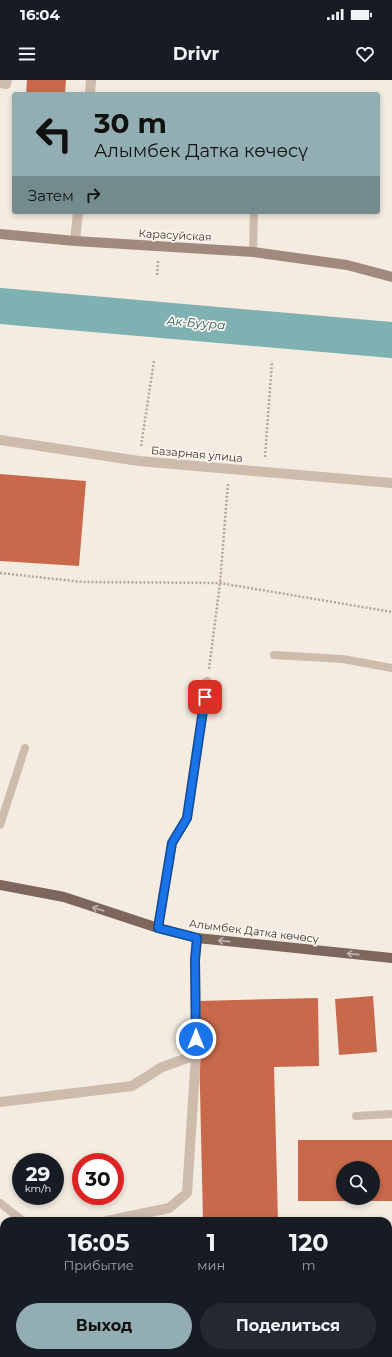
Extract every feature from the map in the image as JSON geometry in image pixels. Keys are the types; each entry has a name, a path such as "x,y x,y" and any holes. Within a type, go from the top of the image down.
{"main road":[{"name":"Алымбек Датка көчөсү","path":"0,885 64,897 158,928 197,938 392,958"}],"street":[{"path":"0,83 6,84 7,80"},
{"path":"90,92 91,80"},
{"path":"75,241 78,214"},
{"name":"Карасуйская","path":"0,234 75,241 253,252 348,265 392,277"},
{"name":"Базарная улица","path":"0,440 139,461 392,483"},
{"path":"158,928 172,843 187,818 207,682"},
{"path":"126,1217 169,1208 187,1193 196,1055 195,960 197,938"},
{"path":"0,1102 132,1086 162,1067 196,1055"}],"lane":[{"path":"253,252 254,214"},
{"path":"274,655 344,659 392,668"},
{"path":"0,824 25,748"},
{"path":"356,1116 392,1114"},
{"path":"0,1203 18,1217"}],"path":[{"path":"139,461 154,361"},
{"path":"264,472 272,361"},
{"path":"207,682 220,584 230,469"},
{"path":"0,573 83,582 220,584 392,612"}],"building":[{"path":"27,80 66,80 65,92 26,92"},
{"path":"0,474 86,481 79,566 0,561"},
{"path":"373,996 377,1052 339,1055 335,999"},
{"path":"318,998 319,1066 274,1067 278,1217 203,1217 198,1001"},
{"path":"298,1140 392,1140 392,1201 380,1201 380,1161 336,1161 336,1201 298,1201"}],"waterway":[{"name":"Ак-Буура","path":"0,306 392,340"}],"route":[{"path":"196,1039 195,960 197,938 158,928 172,843 187,818 205,697"}]}
